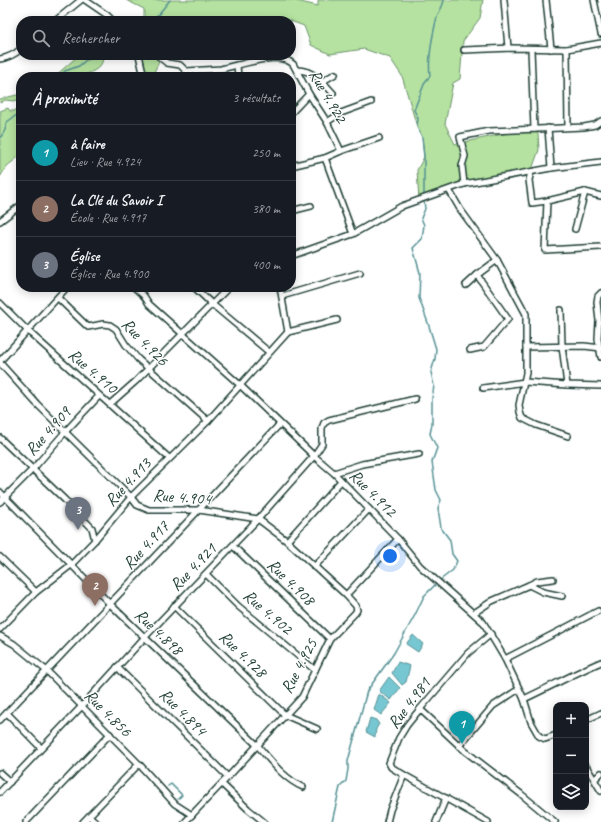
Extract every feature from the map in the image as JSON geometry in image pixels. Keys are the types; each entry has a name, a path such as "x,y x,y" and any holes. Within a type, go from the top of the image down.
{"street":[{"path":"61,16 81,0"},
{"path":"85,0 108,16"},
{"path":"504,0 508,48"},
{"path":"546,0 551,49"},
{"path":"594,0 601,34"},
{"path":"464,50 508,48 567,49 601,43"},
{"path":"532,49 534,129"},
{"path":"567,49 568,127"},
{"path":"0,59 16,53"},
{"path":"140,60 143,72"},
{"path":"163,60 167,63 180,65 186,71"},
{"name":"Rue 4.922","path":"186,71 221,69 265,60"},
{"name":"Rue 4.922","path":"288,60 297,70 309,94 327,122 341,151"},
{"path":"238,65 238,72"},
{"path":"297,70 314,74 323,81 333,93"},
{"path":"323,81 334,74"},
{"path":"296,108 309,94"},
{"path":"327,122 342,113 371,102"},
{"path":"464,184 462,166 465,156 460,137 489,131 595,125 601,122"},
{"path":"548,128 551,168"},
{"path":"296,165 324,158 379,138"},
{"path":"324,158 353,234"},
{"path":"296,254 353,234 402,206 464,184 551,168 601,162"},
{"path":"531,172 529,180 532,203 585,192 601,196"},
{"path":"449,190 497,260 526,314 524,382 519,405 522,418 536,425 568,436"},
{"path":"575,229 585,192"},
{"path":"547,201 545,250 601,247"},
{"path":"296,210 311,206"},
{"path":"0,221 16,209"},
{"path":"466,285 497,260"},
{"path":"296,292 360,273"},
{"path":"470,350 484,346 508,319 477,275"},
{"path":"0,362 63,292"},
{"name":"Rue 4.912","path":"140,292 149,304 240,385 314,456 334,473 398,539 420,566 483,622 505,658 524,698 531,722 539,736 545,739 553,736"},
{"path":"199,292 269,352"},
{"path":"110,404 149,368 225,292"},
{"path":"281,292 288,332 337,320"},
{"path":"282,296 296,292"},
{"path":"601,293 598,296 597,302 599,321 598,339 601,348 601,357"},
{"name":"Rue 4.926","path":"58,298 88,327 103,324 110,325 116,329 126,345 138,359 208,421"},
{"name":"Rue 4.910","path":"0,303 28,331 169,458"},
{"path":"561,310 562,346 567,385"},
{"name":"Rue 4.913","path":"0,629 36,592 71,565 95,540 131,497 208,421 288,332"},
{"path":"526,347 562,346 601,348"},
{"name":"Rue 4.904","path":"0,362 36,404 131,497 137,505 149,510 199,510 258,519 287,541 346,596"},
{"path":"483,388 524,382 601,386"},
{"name":"Rue 4.909","path":"0,502 33,469 99,396"},
{"name":"Rue 4.921","path":"0,792 174,606 233,546 314,456 322,444 322,428 324,422 415,399"},
{"name":"Rue 4.917","path":"0,720 280,424"},
{"path":"0,438 92,528 95,540"},
{"path":"334,473 362,464 420,454"},
{"path":"287,541 341,481"},
{"name":"Rue 4.898","path":"0,492 110,604 258,746 292,781 303,787"},
{"path":"314,567 369,509"},
{"path":"346,596 398,539"},
{"name":"Rue 4.908","path":"233,546 330,639"},
{"path":"0,557 36,592"},
{"name":"Rue 4.902","path":"206,574 238,606 315,670"},
{"path":"474,613 492,601 538,581 553,579"},
{"path":"529,586 543,592 562,596"},
{"name":"Rue 4.925","path":"185,822 258,746 302,697 330,639 357,610 356,606 346,596"},
{"name":"Rue 4.928","path":"174,606 285,715 318,729"},
{"path":"505,658 598,611"},
{"name":"Rue 4.981","path":"488,822 404,775 391,767 389,762 399,738 407,725 468,653 491,634"},
{"name":"Rue 4.856","path":"0,636 14,644 47,671 139,764 175,804 192,815"},
{"path":"524,698 601,662"},
{"name":"Rue 4.894","path":"117,667 228,777"},
{"path":"459,746 493,706 519,689"},
{"path":"420,709 459,746 555,822"},
{"path":"7,713 41,748"},
{"path":"589,719 601,713"},
{"path":"26,822 110,734"},
{"path":"83,822 139,764"},
{"path":"589,770 601,791"},
{"path":"0,773 10,782"},
{"path":"595,779 601,773"},
{"path":"387,822 404,775"},
{"path":"222,784 264,822"},
{"path":"436,822 446,798"},
{"path":"89,816 96,822"}],"green space":[{"path":"126,0 292,0 318,6 318,0 483,0 480,18 463,41 460,79 453,83 445,124 455,144 513,132 538,133 539,150 531,172 444,192 419,201 417,170 424,157 422,137 417,127 402,76 390,58 364,49 330,54 311,45 304,26 296,23 296,16 144,16 144,9"},
{"path":"73,60 103,60 98,68 92,72 60,72"},
{"path":"142,60 160,60 154,72 145,70"},
{"path":"16,95 16,100 14,101 5,100 0,103 0,99"},
{"path":"8,108 10,111 16,110 16,159 7,166 0,177 0,111"}],"water":[{"path":"413,635 423,644 418,652 406,644"},
{"path":"398,662 410,666 406,682 402,685 392,673"},
{"path":"389,677 400,688 391,700 379,691"},
{"path":"379,694 391,703 381,715 374,710"},
{"path":"370,718 376,720 379,724 376,729 375,737 366,732"}],"waterway":[{"path":"157,16 170,0"},
{"path":"424,197 424,157 422,137 417,127 418,118 414,110 425,82 430,76 432,38 437,17 444,0"},
{"path":"64,72 79,66 86,60"},
{"path":"0,139 7,122 16,116"},
{"path":"424,200 425,209 421,218 424,225 422,239 413,248 420,273 419,298 436,349 431,372 434,386 430,434 437,448 432,462 436,490 441,500 438,508 441,528 450,540 452,554 457,561 453,570 439,581"},
{"path":"332,822 340,787 346,781 348,761 367,691 394,653 424,596 437,583"},
{"path":"168,786 171,784 182,795 178,799"}],"place":[{"name":"Église","path":"78,530"},
{"name":"La Clé du Savoir I","path":"95,606"},
{"name":"à faire","path":"462,744"}]}
